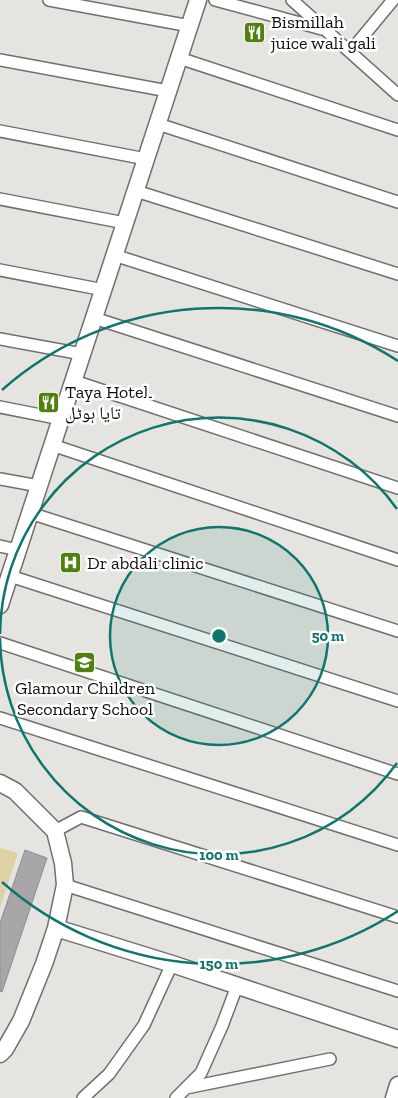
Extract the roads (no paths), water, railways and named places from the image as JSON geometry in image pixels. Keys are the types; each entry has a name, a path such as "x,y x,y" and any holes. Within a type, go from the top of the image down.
{"street":[{"path":"49,0 190,26"},
{"path":"0,605 198,0"},
{"path":"216,0 326,30"},
{"path":"292,0 398,95"},
{"path":"350,52 393,0"},
{"path":"179,58 398,130"},
{"path":"0,60 168,91"},
{"path":"158,124 398,202"},
{"path":"0,131 146,159"},
{"path":"136,191 398,274"},
{"path":"0,199 125,223"},
{"path":"114,255 398,346"},
{"path":"0,270 104,290"},
{"path":"94,318 398,416"},
{"path":"0,339 82,354"},
{"path":"74,381 398,488"},
{"path":"0,407 61,419"},
{"path":"52,446 398,560"},
{"path":"0,479 39,486"},
{"path":"30,513 398,631"},
{"path":"0,546 18,550"},
{"path":"10,576 398,701"},
{"path":"0,644 398,774"},
{"path":"0,718 398,845"},
{"path":"0,783 15,791 55,831 63,863 65,885 56,928 44,964 22,1021 0,1054"},
{"path":"55,831 81,818 398,917"},
{"path":"65,885 398,990"},
{"path":"56,928 172,964 398,1039"},
{"path":"83,1098 110,1074 144,1025 172,964"},
{"path":"176,1098 200,1073 222,1026 237,986"},
{"path":"186,1088 330,1059"}],"place":[{"name":"Bismillah juice wali gali","path":"255,32"},
{"name":"Taya Hotel۔ تایا ہوٹل","path":"49,402"},
{"name":"Dr abdali clinic","path":"71,563"},
{"name":"Glamour Children Secondary School","path":"85,663"}]}
